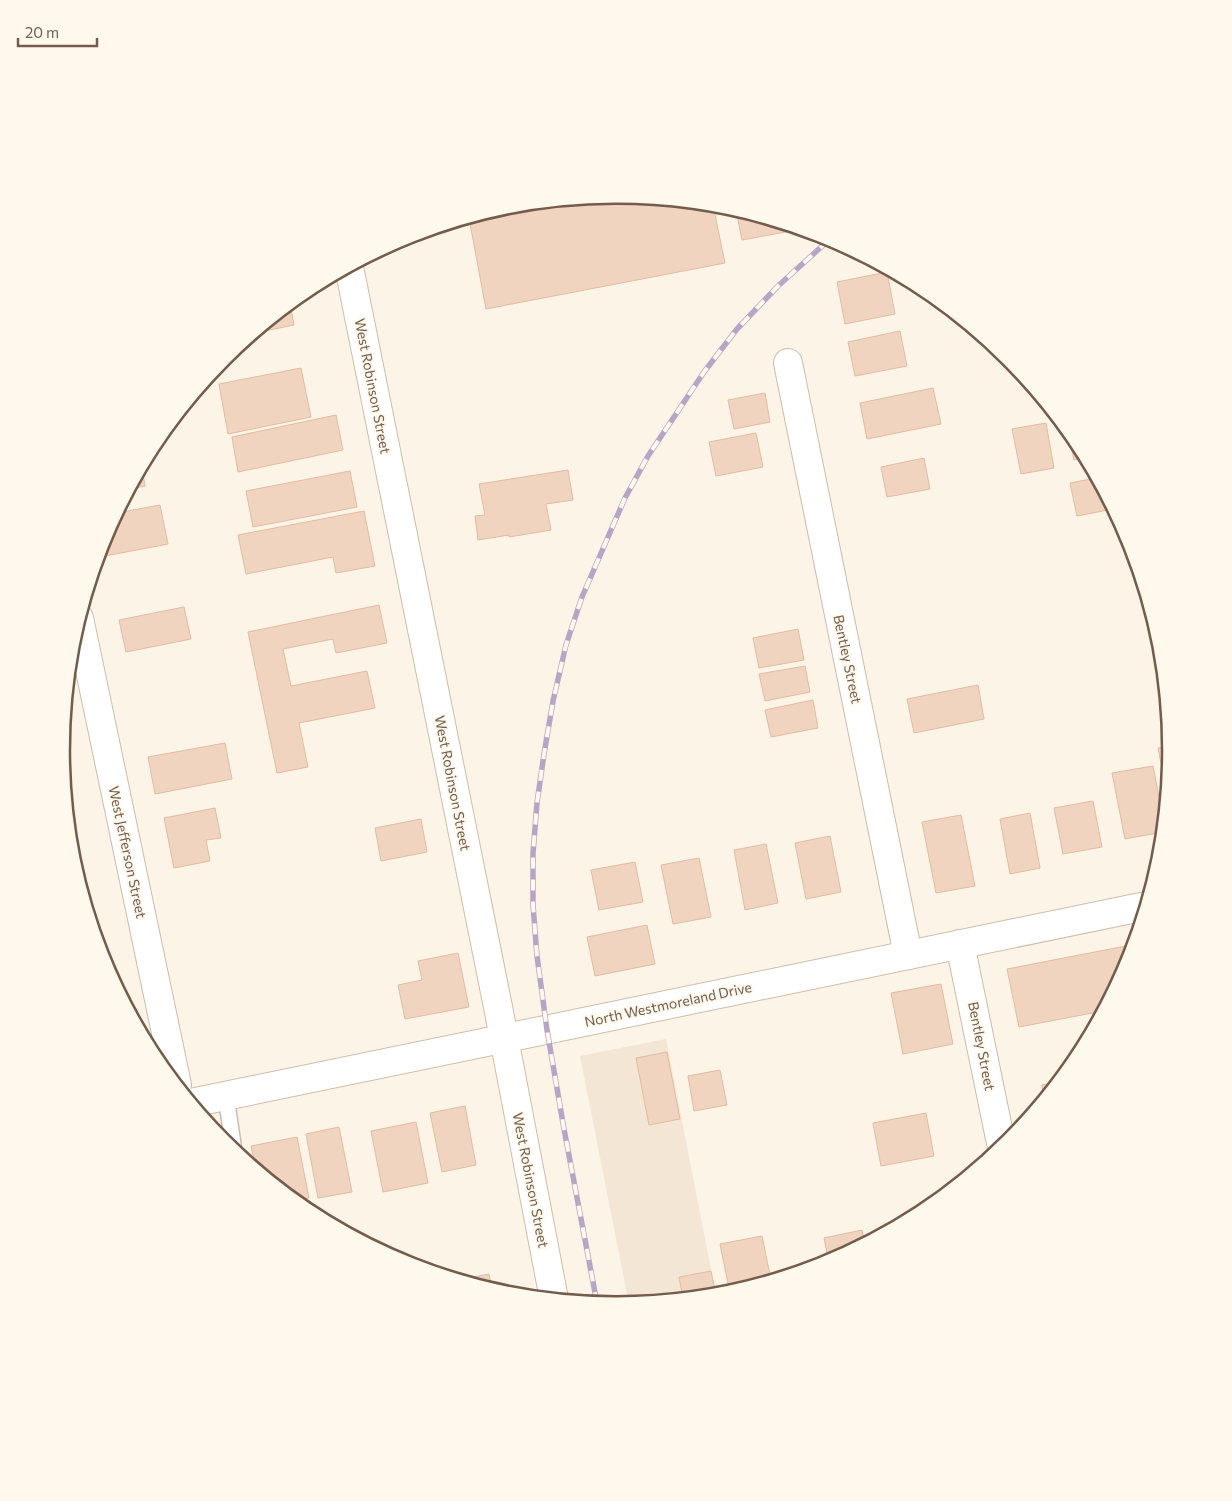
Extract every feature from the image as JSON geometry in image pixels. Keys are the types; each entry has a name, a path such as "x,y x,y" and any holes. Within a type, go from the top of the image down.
{"street":[{"name":"West Robinson Street","path":"350,274 504,1038 553,1293"},
{"name":"Bentley Street","path":"788,363 908,954"},
{"name":"West Jefferson Street","path":"82,634 174,1070"},
{"name":"North Westmoreland Drive","path":"198,1102 1138,908"},
{"name":"Bentley Street","path":"960,944 1000,1139"}],"lane":[{"path":"226,1096 232,1139"}],"shaded area":[{"path":"666,1039 715,1287 687,1292 627,1296 580,1056"}],"building":[{"path":"616,204 687,209 715,214 725,263 486,309 470,224 545,209"},
{"path":"738,218 787,232 742,240"},
{"path":"880,273 888,277 895,314 845,324 837,282"},
{"path":"291,312 294,325 268,330"},
{"path":"900,331 907,366 855,376 848,342"},
{"path":"301,368 311,417 228,434 219,384"},
{"path":"933,388 941,424 867,439 860,403"},
{"path":"765,393 770,422 734,429 728,400"},
{"path":"336,415 343,450 238,472 232,437"},
{"path":"1046,423 1054,468 1021,474 1012,429"},
{"path":"756,433 763,467 716,476 709,442"},
{"path":"1072,450 1077,459 1074,460"},
{"path":"924,458 930,489 887,497 881,467"},
{"path":"568,470 573,500 546,504 551,530 478,540 475,516 485,515 479,484"},
{"path":"350,471 357,507 253,527 246,491"},
{"path":"143,476 145,486 137,488"},
{"path":"1090,479 1107,510 1077,516 1070,483"},
{"path":"160,505 168,544 107,556 125,512"},
{"path":"364,511 375,566 336,573 333,557 246,574 238,535"},
{"path":"379,605 387,643 336,653 333,639 283,649 291,686 367,671 375,708 299,723 308,767 277,773 248,632"},
{"path":"184,607 191,639 126,652 119,620"},
{"path":"798,629 804,660 759,668 753,638"},
{"path":"805,666 810,692 765,701 759,674"},
{"path":"978,685 984,719 914,733 907,699"},
{"path":"813,700 818,728 771,737 765,710"},
{"path":"225,743 232,779 155,794 148,757"},
{"path":"1162,747 1162,766 1158,748"},
{"path":"1153,766 1159,800 1155,833 1125,839 1112,773"},
{"path":"1093,801 1102,847 1063,854 1054,808"},
{"path":"215,808 221,838 206,840 210,861 174,868 164,818"},
{"path":"1030,813 1040,868 1010,874 1000,819"},
{"path":"961,815 975,886 936,893 922,822"},
{"path":"421,819 427,852 381,861 375,828"},
{"path":"830,836 841,892 806,899 795,843"},
{"path":"766,844 778,903 745,910 734,850"},
{"path":"699,858 711,917 673,924 661,865"},
{"path":"635,862 643,902 599,910 591,870"},
{"path":"647,925 655,964 595,976 587,937"},
{"path":"1125,946 1095,1013 1019,1027 1007,969"},
{"path":"458,953 469,1007 405,1019 398,985 422,980 418,961"},
{"path":"941,984 953,1044 903,1054 891,993"},
{"path":"667,1052 680,1119 649,1125 636,1058"},
{"path":"720,1070 727,1105 694,1111 688,1076"},
{"path":"1048,1084 1043,1091 1042,1085"},
{"path":"465,1106 476,1165 442,1172 430,1113"},
{"path":"926,1113 934,1156 881,1166 873,1123"},
{"path":"416,1122 428,1183 383,1192 371,1131"},
{"path":"339,1127 352,1192 318,1198 306,1134"},
{"path":"297,1137 309,1198 305,1199 284,1184 256,1161 251,1146"},
{"path":"862,1230 863,1237 827,1254 824,1238"},
{"path":"762,1236 770,1274 728,1285 720,1244"},
{"path":"711,1271 714,1287 682,1292 679,1277"},
{"path":"489,1274 490,1282 475,1278 473,1277"}],"railway":[{"path":"596,1295 547,1030 537,956 533,905 533,853 537,803 553,701 566,645 582,597 625,498 648,456 704,372 737,329 778,286 823,245"}]}
